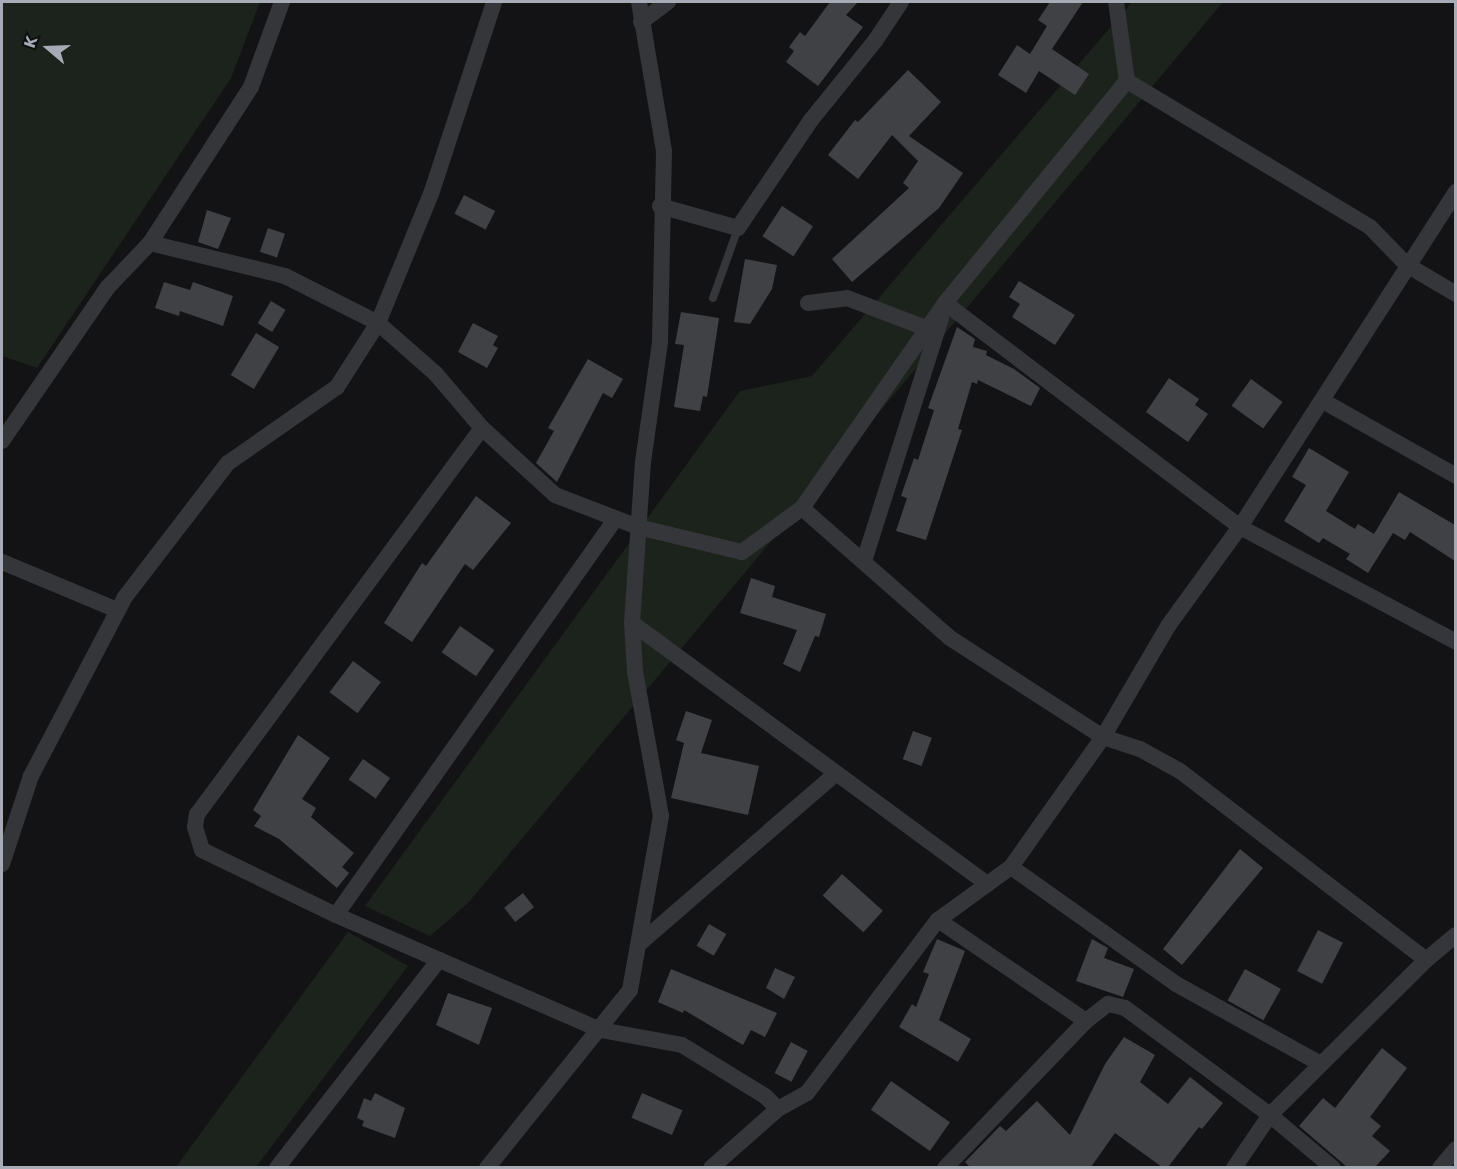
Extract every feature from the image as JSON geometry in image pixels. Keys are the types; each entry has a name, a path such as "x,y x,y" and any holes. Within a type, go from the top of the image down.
{"street":[{"path":"2,441 108,287 150,243 251,87 282,2"},
{"path":"2,864 31,776 117,610 228,463 337,387 378,322 430,194 494,2"},
{"path":"487,1167 601,1030 630,990 661,816 635,671 632,623 638,527 660,342 660,206 664,151 639,2"},
{"path":"641,22 668,2"},
{"path":"660,206 738,228 811,120 875,40 901,2"},
{"path":"150,243 285,276 378,322 435,373 482,428 555,495 638,527 742,552 802,508 945,303 1127,81 1116,2"},
{"path":"1127,81 1370,227 1407,265 1455,294"},
{"path":"711,1167 778,1109 807,1093 938,920 1011,867 1103,737 1168,626 1240,526 1455,192"},
{"path":"808,303 847,298 928,328"},
{"path":"945,303 1240,526 1455,642"},
{"path":"864,561 945,303"},
{"path":"1323,400 1455,476"},
{"path":"482,428 197,814 195,827 202,850 336,915 601,1030 682,1045 765,1096 778,1109"},
{"path":"802,508 950,638 1103,737 1140,749 1180,771 1426,960"},
{"path":"336,915 615,519"},
{"path":"2,562 117,610"},
{"path":"632,623 987,884"},
{"path":"639,944 835,774"},
{"path":"1011,867 1176,984 1322,1064"},
{"path":"938,920 1086,1020"},
{"path":"1234,1167 1270,1115 1426,960 1455,935"},
{"path":"277,1167 439,960"},
{"path":"948,1166 1086,1020 1108,1004 1125,1008 1270,1115 1333,1167"},
{"path":"1440,1167 1455,1149"}],"lane":[{"path":"713,298 738,228"}],"shaded area":[{"path":"2,2 260,2 231,78 37,368 2,356"},
{"path":"1132,2 1223,2 468,903 430,936 365,906 740,391 812,376"},
{"path":"348,932 408,966 256,1167 176,1167"}],"building":[{"path":"830,2 858,2 846,15 863,27 818,86 786,62 794,51 789,47 800,32 805,36"},
{"path":"1050,2 1083,2 1052,49 1089,74 1075,95 1039,71 1026,93 998,75 1017,45 1030,54 1047,26 1038,20"},
{"path":"908,70 941,102 909,136 963,173 939,208 852,282 832,259 909,188 903,183 918,161 892,135 858,179 828,155 855,120 858,122"},
{"path":"464,195 495,211 486,230 454,214"},
{"path":"782,206 813,226 793,256 762,236"},
{"path":"207,210 231,218 218,249 198,242"},
{"path":"268,228 285,234 277,257 260,252"},
{"path":"745,259 777,265 772,289 750,324 734,322"},
{"path":"1019,281 1075,315 1055,345 1012,317 1020,304 1009,297"},
{"path":"164,282 190,290 193,282 233,296 223,326 180,311 179,316 155,308"},
{"path":"271,301 286,310 272,332 258,323"},
{"path":"681,312 719,318 707,397 703,396 700,411 674,407 684,345 675,344"},
{"path":"473,323 498,336 493,345 498,348 487,368 458,352"},
{"path":"957,327 975,339 973,347 987,351 986,355 1014,369 1040,388 1031,406 978,380 977,384 972,382 958,429 962,430 926,540 896,531 907,498 901,496 914,458 918,460 934,410 928,408"},
{"path":"256,333 279,347 254,389 231,375"},
{"path":"588,359 623,379 612,398 603,393 557,482 536,463 554,431 548,428"},
{"path":"1169,378 1199,399 1195,405 1208,414 1188,442 1146,412"},
{"path":"1251,379 1283,402 1263,429 1232,406"},
{"path":"1309,448 1349,472 1326,511 1355,529 1358,524 1374,534 1399,492 1455,525 1455,561 1410,532 1405,540 1393,533 1368,573 1346,559 1350,554 1323,538 1319,543 1284,521 1306,485 1292,477"},
{"path":"476,496 511,523 473,570 465,564 412,642 384,623 422,563 426,566"},
{"path":"751,578 775,586 772,597 826,614 819,637 815,636 800,672 783,664 797,630 740,613"},
{"path":"460,626 494,650 476,676 442,652"},
{"path":"353,661 381,682 357,713 330,692"},
{"path":"686,711 712,720 701,753 759,766 748,815 671,798 684,743 676,740"},
{"path":"913,731 932,738 922,766 903,759"},
{"path":"298,735 330,758 302,799 316,808 311,817 354,853 342,867 349,873 337,888 279,839 254,826 261,816 253,810"},
{"path":"363,759 390,778 376,798 349,779"},
{"path":"1240,849 1263,868 1182,965 1163,949"},
{"path":"842,874 883,911 863,932 823,896"},
{"path":"523,893 534,907 515,922 504,908"},
{"path":"709,924 726,934 714,956 696,946"},
{"path":"1318,930 1343,943 1322,984 1297,971"},
{"path":"937,939 965,951 939,1020 971,1039 958,1062 899,1027 912,1004 916,1007 929,974 923,972"},
{"path":"1092,939 1108,948 1104,958 1134,969 1123,997 1076,981"},
{"path":"775,968 795,977 784,999 766,988"},
{"path":"671,969 777,1013 765,1037 751,1030 743,1045 684,1010 683,1013 658,1002"},
{"path":"1245,969 1281,989 1263,1020 1228,1000"},
{"path":"448,993 492,1008 479,1045 436,1025"},
{"path":"1124,1037 1155,1055 1140,1082 1168,1104 1190,1077 1223,1103 1202,1129 1199,1127 1168,1167 1162,1167 1115,1133 1091,1167 970,1167 965,1162 1000,1126 1006,1131 1037,1101 1070,1135 1105,1064"},
{"path":"791,1042 808,1051 791,1082 775,1073"},
{"path":"1382,1048 1407,1068 1370,1117 1381,1126 1372,1136 1390,1151 1375,1167 1347,1167 1299,1126 1323,1098 1335,1108"},
{"path":"891,1081 950,1122 930,1151 871,1110"},
{"path":"375,1093 405,1108 395,1138 362,1126 364,1121 357,1118 364,1098 371,1101"},
{"path":"642,1093 683,1110 672,1135 631,1118"}]}
